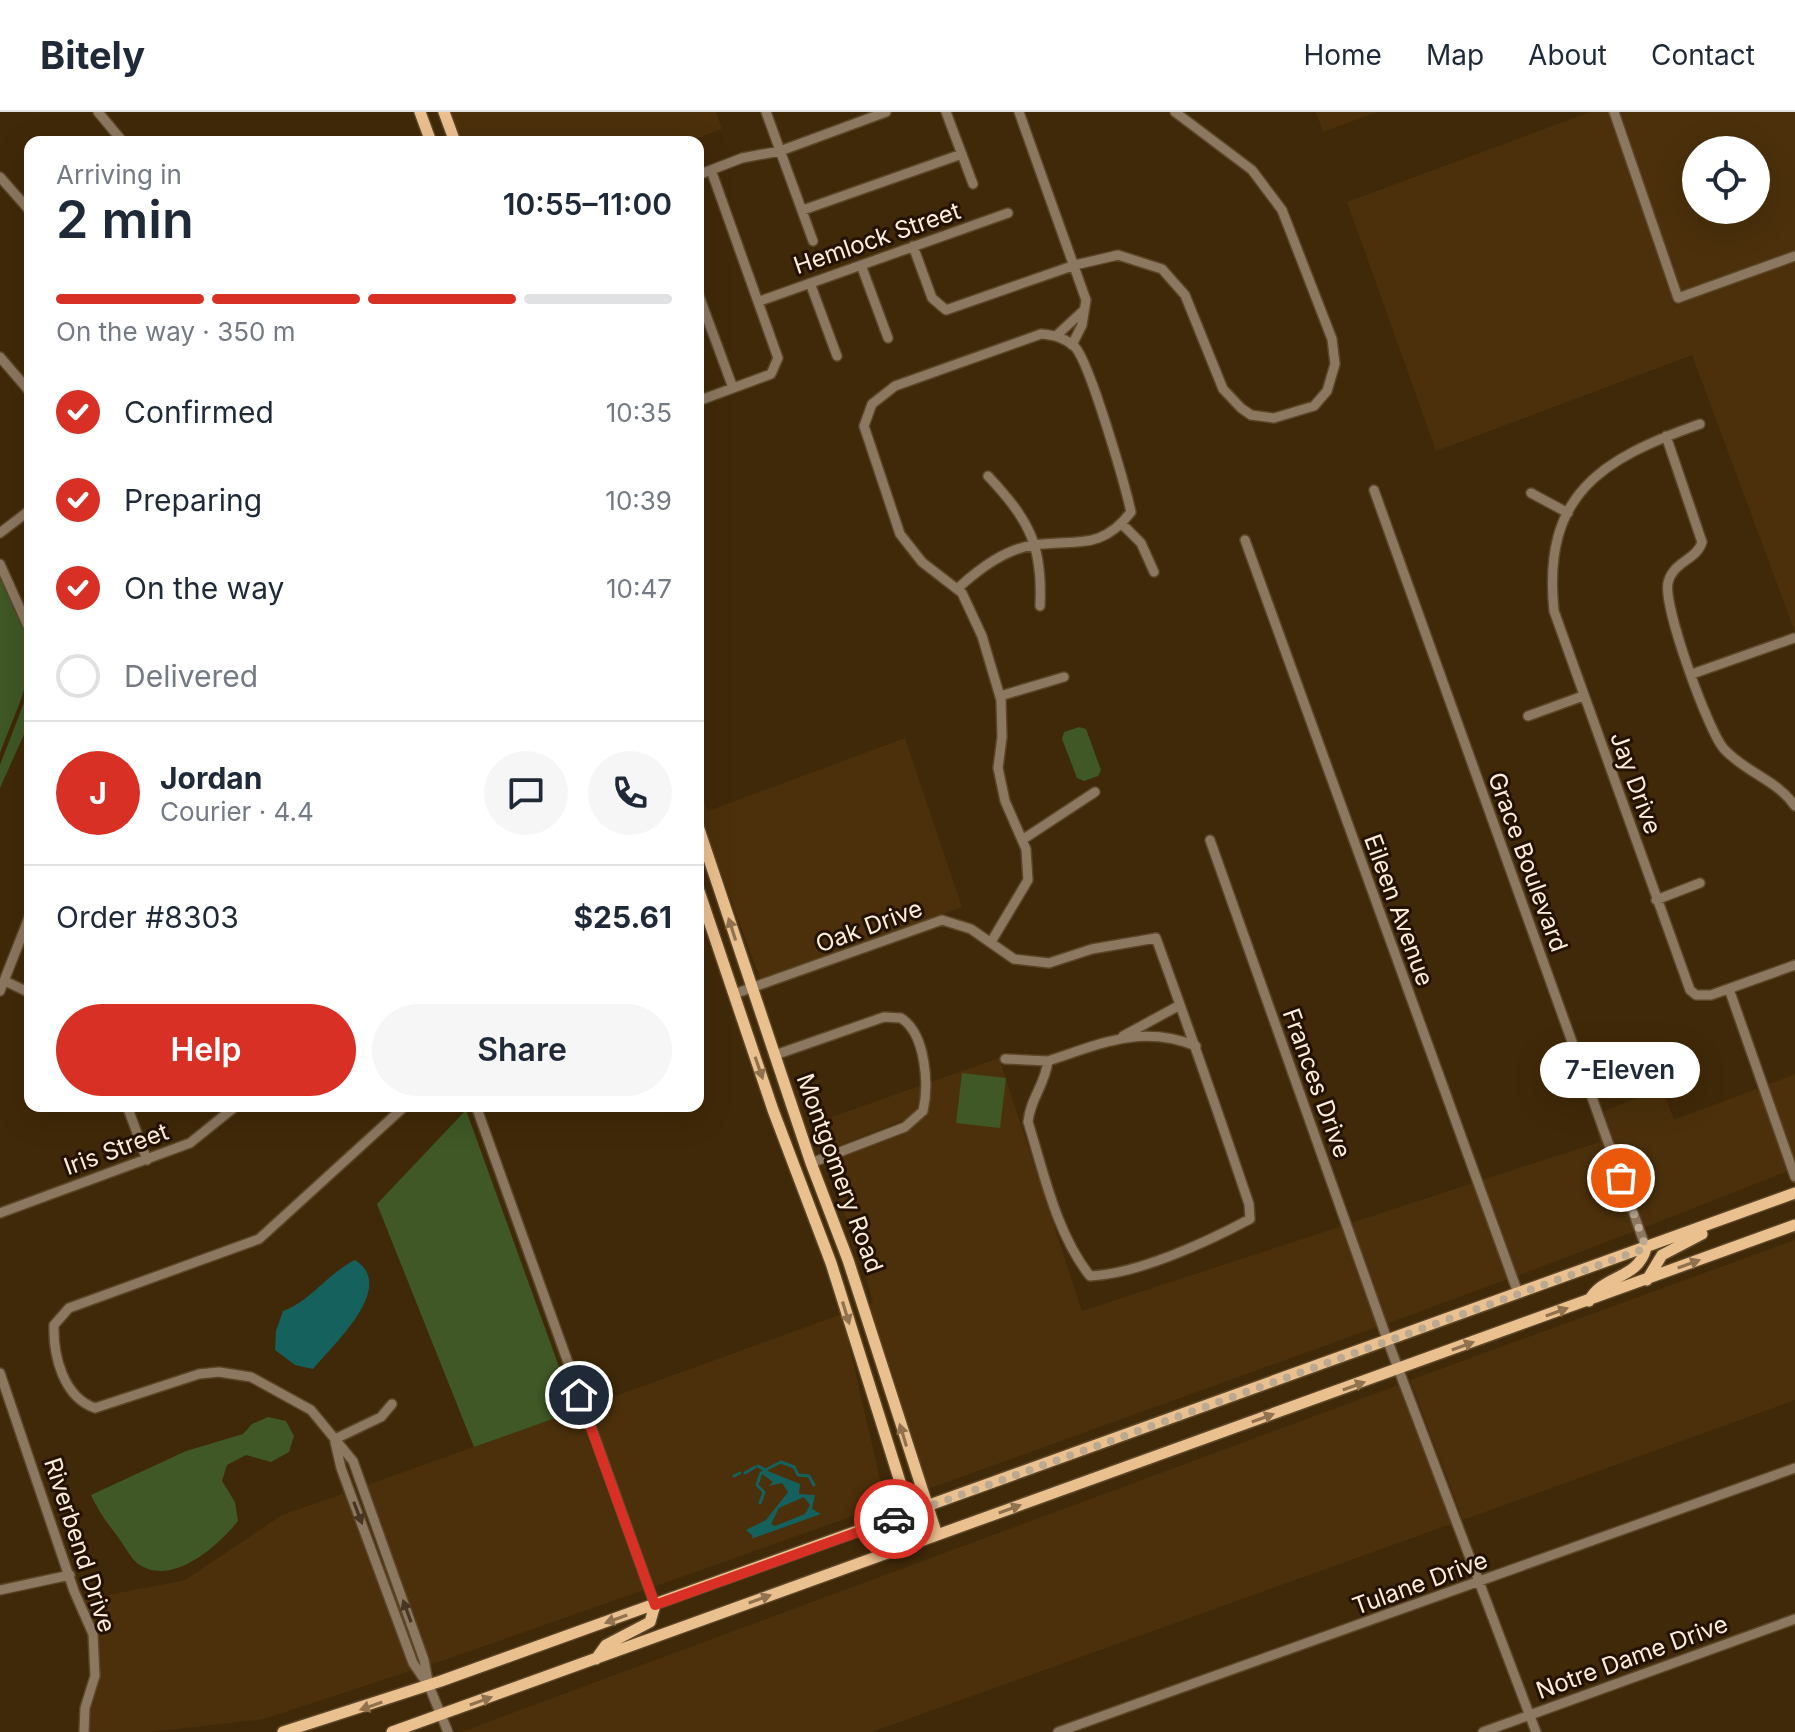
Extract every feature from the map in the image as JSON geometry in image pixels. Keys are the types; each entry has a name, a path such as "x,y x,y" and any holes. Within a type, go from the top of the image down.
{"main road":[{"path":"420,112 429,136"},
{"path":"444,112 453,136"},
{"name":"Montgomery Road","path":"704,844 811,1163 853,1275 937,1535"},
{"name":"Montgomery Road","path":"704,906 773,1110 831,1263 919,1542"},
{"path":"773,1110 785,1127 792,1146 811,1163"},
{"path":"283,1732 429,1686 1795,1193"},
{"path":"1647,1280 1662,1255 1745,1212"},
{"path":"392,1732 1795,1225"},
{"path":"1589,1301 1596,1287 1634,1270 1643,1261 1646,1248"},
{"path":"596,1660 606,1645 650,1622 655,1605"}],"street":[{"path":"98,112 118,136"},
{"path":"766,112 813,241"},
{"path":"704,173 742,158 780,151 886,112"},
{"path":"946,112 973,184"},
{"path":"1019,112 1086,300 1082,325 1072,345"},
{"path":"913,246 932,298 946,310 1075,265 1118,255 1162,269 1185,295 1223,389 1251,415 1274,418 1314,406 1327,391 1335,364 1332,339 1282,210 1252,170 1175,112"},
{"path":"1614,112 1678,298 1795,256"},
{"path":"803,210 962,154"},
{"path":"704,399 763,378 776,367 777,347 711,170"},
{"path":"0,177 24,204"},
{"name":"Hemlock Street","path":"760,301 1008,213"},
{"path":"861,265 888,338"},
{"path":"810,283 837,356"},
{"path":"704,309 733,388"},
{"path":"1057,335 1083,311"},
{"path":"704,324 709,323"},
{"path":"958,588 983,565 1037,545 1088,543 1122,524 1131,512 1123,477 1078,350 1057,335 1041,334 895,386 872,404 864,426 864,436 900,534 922,562 958,588 982,636 1000,696 1002,737 998,768 1005,801 1022,840 1028,880 991,942"},
{"path":"0,357 24,385"},
{"name":"Jay Drive","path":"1700,424 1621,455 1603,468 1568,513 1557,541 1552,591 1559,630 1690,990 1703,996 1795,965"},
{"path":"1666,436 1702,542 1695,553 1676,566 1666,591 1668,608 1715,738 1742,764 1777,784 1795,806"},
{"path":"988,476 1014,505 1037,545 1040,606"},
{"name":"Grace Boulevard","path":"1374,490 1646,1248"},
{"path":"1531,493 1568,513"},
{"path":"0,533 24,515"},
{"path":"1122,524 1141,543 1154,572"},
{"name":"Eileen Avenue","path":"1245,540 1518,1293"},
{"path":"0,564 24,618"},
{"path":"1692,674 1794,638"},
{"path":"1000,696 1064,677"},
{"path":"1528,716 1583,696"},
{"path":"1022,840 1095,792"},
{"name":"Frances Drive","path":"1210,840 1387,1339 1482,1582 1536,1732"},
{"path":"1656,900 1700,883"},
{"name":"Oak Drive","path":"734,994 942,920 971,929 1014,959 1049,963 1092,949 1156,938 1180,1005"},
{"path":"24,930 2,986 24,992"},
{"path":"1729,989 1795,1177"},
{"path":"1005,1059 1048,1061 1120,1037 1180,1005 1249,1204 1250,1219 1107,1275 1090,1276 1076,1258 1058,1215 1028,1122 1029,1109 1045,1081 1048,1061"},
{"path":"775,1055 884,1017 901,1018 913,1031 926,1081 923,1111 905,1127 811,1163"},
{"path":"1120,1037 1168,1035 1196,1046"},
{"path":"129,1112 147,1160"},
{"name":"Iris Street","path":"0,1213 147,1160 205,1134 229,1112"},
{"path":"398,1112 259,1239 69,1308 54,1325 53,1345 71,1393 79,1403 95,1408 113,1405 199,1374 240,1373 311,1410 335,1439 341,1468 413,1663 429,1686 448,1732"},
{"path":"478,1112 655,1605"},
{"name":"Riverbend Drive","path":"0,1373 93,1634 95,1676 85,1708 84,1732"},
{"path":"335,1439 381,1417 392,1404"},
{"name":"Tulane Drive","path":"1058,1732 1795,1468"},
{"path":"0,1590 70,1575"},
{"name":"Notre Dame Drive","path":"1483,1732 1795,1619"}],"shaded area":[{"path":"449,112 716,112 722,129 703,136 458,136"},
{"path":"1316,112 1377,112 1323,132"},
{"path":"1590,112 1610,112 1675,305 1795,262 1795,632 1692,355 1436,451 1347,202"},
{"path":"1619,112 1795,112 1795,251 1681,292"},
{"path":"905,738 962,907 761,981 704,827 704,802 708,811"},
{"path":"999,1058 1082,1311 1342,1226 1377,1327 925,1490 868,1305 873,1302 860,1256 826,1163 907,1132 927,1113 931,1082"},
{"path":"1795,1074 1795,1163 1767,1085"},
{"path":"922,1085 918,1108 911,1117 823,1152 812,1124"},
{"path":"1662,1088 1674,1120 1759,1088 1788,1171 1643,1228 1602,1112"},
{"path":"1593,1115 1635,1231 1517,1276 1482,1180 1600,1142"},
{"path":"1473,1183 1508,1279 1386,1324 1351,1223"},
{"path":"1795,1240 1795,1400 1463,1520 1410,1380"},
{"path":"842,1314 885,1501 856,1515 653,1587 588,1406"},
{"path":"1401,1384 1454,1523 872,1732 461,1732"},
{"path":"580,1409 644,1590 430,1665 367,1485"},
{"path":"345,1493 413,1670 264,1719 151,1732 89,1732 90,1710 99,1676 97,1635 83,1600 185,1580 282,1515"}],"green space":[{"path":"0,577 24,627 24,690 0,753"},
{"path":"24,703 24,734 0,788 0,765"},
{"path":"1079,727 1086,729 1101,770 1098,776 1084,781 1077,778 1062,739 1064,732"},
{"path":"962,1073 1006,1078 1000,1128 956,1123"},
{"path":"467,1112 575,1411 474,1447 377,1204"},
{"path":"268,1417 286,1421 294,1436 289,1452 271,1462 246,1455 227,1465 222,1481 235,1502 238,1521 230,1531 207,1552 179,1567 164,1571 150,1570 137,1563 91,1495 186,1451 243,1434 252,1424"}],"water":[{"path":"355,1260 366,1271 369,1285 366,1300 357,1316 313,1369 295,1365 275,1350 276,1331 283,1311 302,1301"},
{"path":"763,1469 800,1484 799,1494 815,1495 812,1509 821,1514 751,1539 753,1536 746,1530 766,1520 788,1492 782,1483 769,1486 773,1482 761,1473","holes":["804,1497 810,1505 805,1514 775,1526 771,1524 779,1508"]}],"waterway":[{"path":"758,1466 765,1470 781,1462 794,1467 798,1475 809,1476 814,1485"},
{"path":"745,1473 755,1467"},
{"path":"734,1476 740,1473"},
{"path":"760,1503 764,1492 757,1485 761,1473"}],"way so far":[{"path":"894,1519 1646,1248 1621,1178"}],"place":[{"name":"7-Eleven","path":"1621,1178"}],"route":[{"path":"579,1395 655,1605 894,1519"}]}
